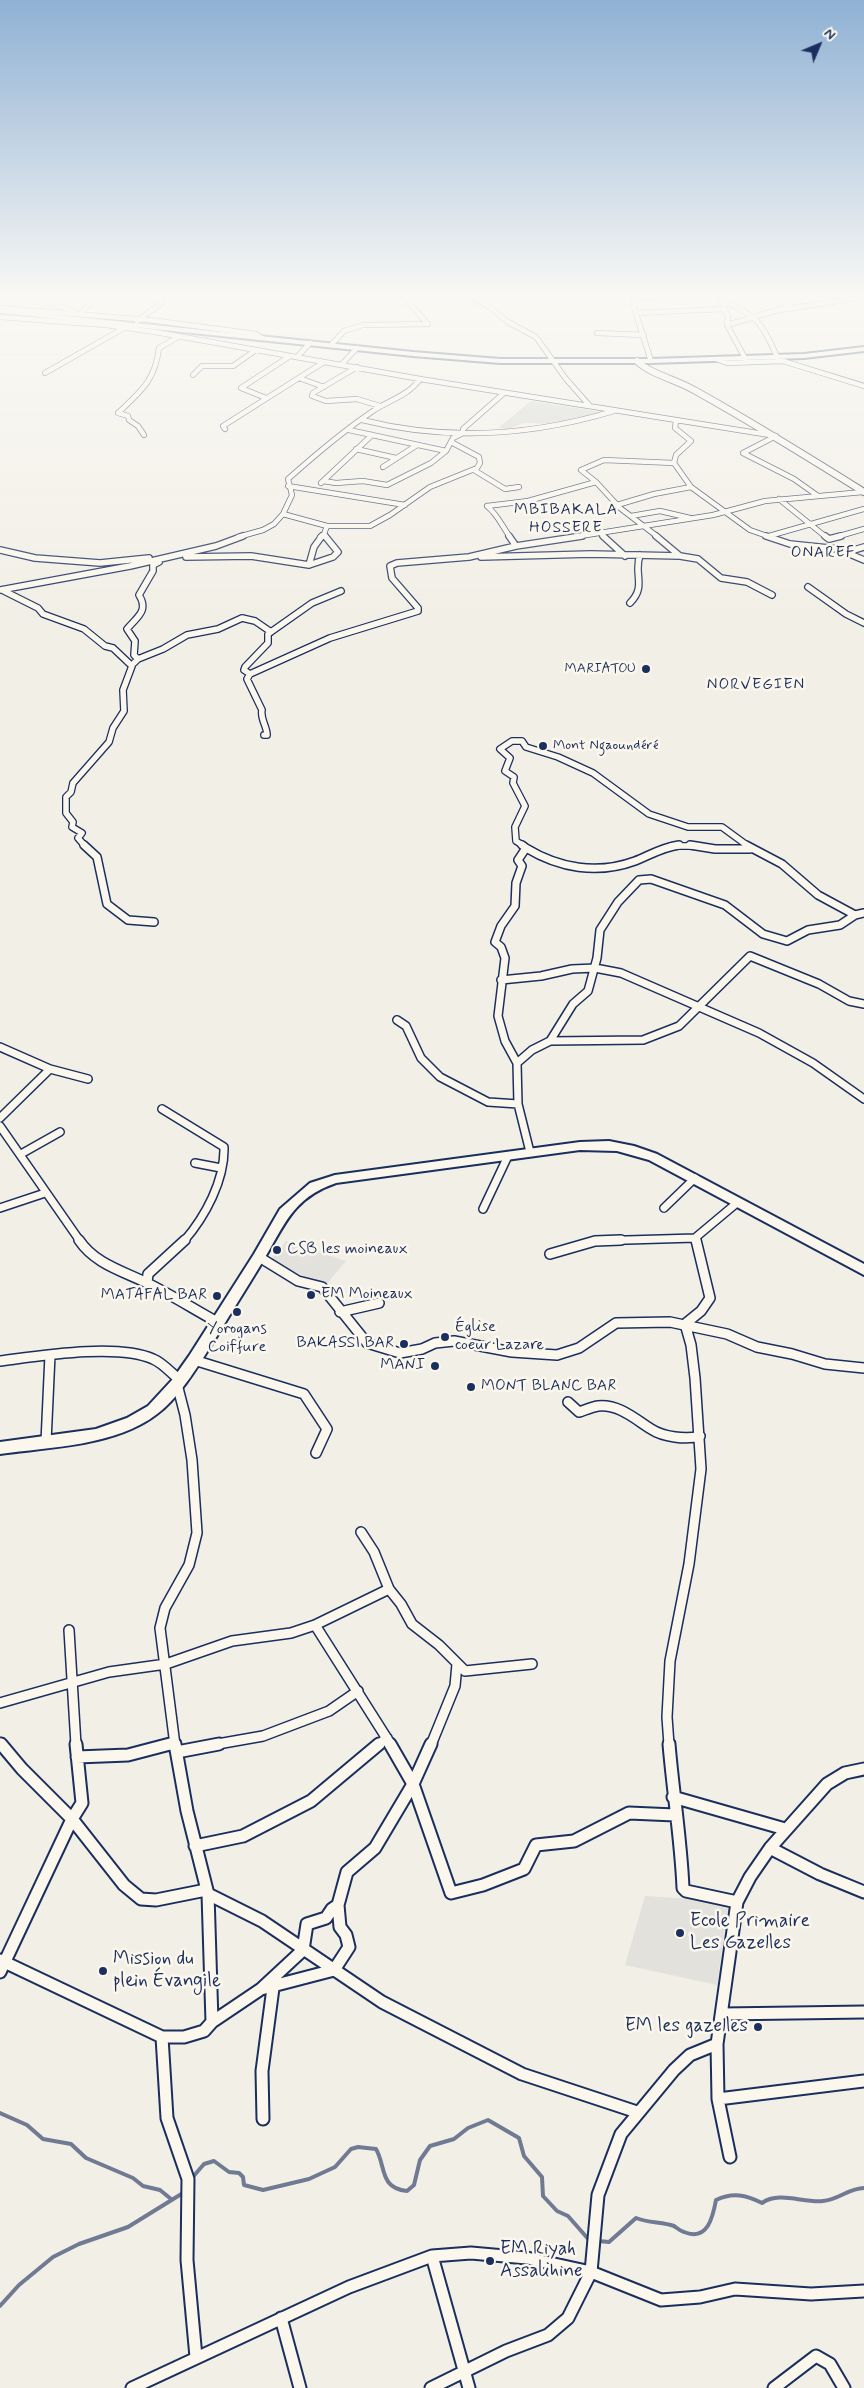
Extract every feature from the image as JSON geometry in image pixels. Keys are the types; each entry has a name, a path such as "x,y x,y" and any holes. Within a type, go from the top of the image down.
{"main road":[{"path":"0,1448 96,1435 132,1422 153,1410 178,1382 194,1360 259,1258 284,1212 314,1186 335,1179 580,1146 604,1145 627,1147 653,1157 695,1178 864,1270"}],"street":[{"path":"127,405 118,413 128,416 129,420 138,424 144,435"},
{"path":"225,428 223,427 255,405"},
{"path":"464,433 462,429 489,405"},
{"path":"586,405 776,436"},
{"path":"722,405 776,436 864,492"},
{"path":"2,590 172,558 263,530 274,524 283,514 292,496 288,486 288,479 312,457 380,406"},
{"path":"362,420 404,430 464,433 524,431 584,421 616,410"},
{"path":"674,461 691,440 675,428 676,421"},
{"path":"349,430 446,451"},
{"path":"323,481 336,483 359,481 387,485 432,463 446,451 453,438 464,433"},
{"path":"314,490 372,435"},
{"path":"776,436 743,453 794,479 818,496"},
{"path":"283,514 327,526 370,526 405,505 430,486 474,470 480,463 479,457 451,442"},
{"path":"383,467 417,445"},
{"path":"356,449 396,458"},
{"path":"674,461 604,460 581,469 617,505 680,556"},
{"path":"674,461 691,487 745,527 790,544 834,548 864,560"},
{"path":"474,470 501,487 519,487"},
{"path":"516,546 499,522 497,514 487,506 532,501 596,482"},
{"path":"288,486 405,505"},
{"path":"617,505 654,494 691,487"},
{"path":"264,735 267,735 267,728 261,715 262,710 247,679 250,674 263,670 331,638 418,611 418,608 392,578 390,566 393,564 472,556 516,546 694,518 779,499 864,492"},
{"path":"779,499 828,540 864,529"},
{"path":"767,536 864,510"},
{"path":"631,516 660,511 694,518"},
{"path":"309,565 315,544 318,538 324,534 327,526"},
{"path":"601,532 605,539 625,556"},
{"path":"0,550 26,556 100,563 244,555 279,558 309,565 333,557 338,552 324,534"},
{"path":"847,552 864,548"},
{"path":"472,556 521,558 591,554 680,556 698,560 721,578 746,582 772,595"},
{"path":"630,603 638,595 639,591 638,560 640,555"},
{"path":"138,660 134,655 137,646 136,640 127,629 144,608 144,603 139,595 153,571 153,565 172,558"},
{"path":"808,587 841,611 864,623"},
{"path":"2,590 38,608 43,614 84,629 106,646 113,648 132,666"},
{"path":"250,674 244,670 245,667 252,662 268,643 266,637 271,632 309,604 341,591"},
{"path":"154,922 128,920 107,904 97,857 90,854 83,846 78,838 82,833 72,826 73,822 66,814 66,798 71,792 72,783 109,742 113,728 124,711 123,690 132,666 138,660 163,649 187,635 218,629 242,618 255,621 271,632"},
{"path":"751,849 734,846 719,849 681,845 653,852 613,868 585,869 561,865 539,858 516,841 515,827 525,806 513,783 514,777 505,771 506,764 510,758 500,749 512,741 522,741 526,747 558,757 593,774 649,814 675,821 688,827 722,827 751,849 782,864 818,895 855,915"},
{"path":"526,848 518,860 522,866 516,883 514,906 509,917 501,926 495,942 505,954 505,968 500,980 498,1016 505,1041 517,1063 518,1104 530,1152"},
{"path":"550,1042 573,1004 588,991 595,968 597,943 604,922 618,902 639,880 645,878 725,905 764,934 787,941 808,930 840,925 855,915 864,913"},
{"path":"517,1063 550,1042 643,1040 679,1026 750,956 818,984 850,1001 864,1004"},
{"path":"500,980 541,976 572,969 595,968 621,973 759,1033 813,1063 864,1099"},
{"path":"397,1020 406,1026 421,1058 440,1076 488,1102 518,1104"},
{"path":"0,1047 50,1069 88,1079"},
{"path":"0,1118 50,1069"},
{"path":"147,1283 148,1274 186,1240 203,1212 218,1180 225,1155 224,1147 162,1109"},
{"path":"0,1126 86,1250 117,1271 147,1283 219,1322"},
{"path":"21,1154 60,1132"},
{"path":"482,1210 508,1156"},
{"path":"195,1163 221,1168"},
{"path":"664,1208 695,1178"},
{"path":"0,1208 46,1193"},
{"path":"550,1254 594,1241 695,1238 738,1202"},
{"path":"684,1324 701,1311 710,1298 695,1238"},
{"path":"259,1258 298,1281 322,1287 329,1294 340,1312 367,1343 385,1350 400,1352 454,1341 512,1352 557,1354 579,1348 616,1323 670,1322 727,1334 757,1347 792,1354 825,1364 864,1368"},
{"path":"340,1312 379,1303"},
{"path":"684,1324 691,1345 697,1428 700,1436 701,1468 696,1517 670,1661 667,1717 673,1797 681,1845 683,1888 686,1892 738,1902"},
{"path":"0,1361 50,1355 138,1353 152,1358 178,1382 192,1460 197,1533 189,1565 165,1608 160,1628 176,1747 195,1846 207,1892 212,2022"},
{"path":"46,1442 50,1355"},
{"path":"194,1360 304,1394 326,1430 316,1453"},
{"path":"568,1402 579,1412 598,1406 612,1408 634,1416 652,1430 689,1439 700,1436"},
{"path":"361,1532 374,1552 389,1589 401,1604 412,1624 439,1644 465,1671 532,1664"},
{"path":"0,1703 108,1672 166,1664 232,1641 291,1633 315,1625 389,1589"},
{"path":"315,1625 387,1738 413,1784 451,1893 483,1885 524,1869 536,1845 574,1841 629,1813 675,1815"},
{"path":"69,1630 71,1682 82,1803 72,1819 1,1964 162,2037 184,2037 204,2031 212,2022 261,1989 303,1950 307,1924 326,1918 332,1908 338,1905"},
{"path":"261,1989 273,1988 334,1970 350,1947 346,1935 340,1927 338,1905 347,1872 375,1848 413,1784 450,1700 455,1686 457,1664"},
{"path":"77,1757 128,1755 263,1736 329,1711 358,1691"},
{"path":"195,1846 243,1836 311,1801 387,1738"},
{"path":"0,1743 22,1769 72,1819 124,1885 141,1899 156,1900 207,1892 262,1921 382,2002 522,2074 637,2112"},
{"path":"730,2157 718,2099 717,2044 729,1948 738,1902 750,1877 770,1848 827,1784 845,1773 864,1769"},
{"path":"673,1797 785,1829"},
{"path":"770,1848 820,1874 864,1892"},
{"path":"263,2119 262,2071 273,1988"},
{"path":"722,2014 864,2012"},
{"path":"162,2037 167,2118 188,2185 187,2260 196,2357"},
{"path":"431,2388 506,2351 548,2335 568,2318 591,2272 593,2232 598,2195 621,2134 637,2112 690,2055 717,2044"},
{"path":"718,2099 864,2081"},
{"path":"132,2388 349,2287 432,2256 470,2253 527,2258 591,2272 661,2300 700,2297 734,2288 811,2294 864,2291"},
{"path":"432,2256 469,2388"},
{"path":"281,2318 300,2388"},
{"path":"774,2388 816,2356 823,2357 833,2365 844,2388"}],"shaded area":[{"path":"526,405 560,405 602,412 586,420 553,424 524,423 506,430 499,427"},
{"path":"286,1241 346,1261 325,1286 270,1260"},
{"name":"Ecole Primaire Les Gazelles","path":"645,1896 729,1901 717,1985 625,1965"}],"waterway":[{"path":"0,2113 27,2125 43,2139 71,2144 86,2158 133,2178 143,2186 160,2190 171,2199"},
{"path":"192,2178 204,2164 214,2161 229,2172 239,2173 243,2177 244,2185 263,2190 309,2179 335,2167 351,2149 358,2147 376,2149 388,2181 392,2186 407,2191 414,2185 420,2160 430,2146 454,2139 468,2128 488,2120 519,2138 524,2156 542,2177 543,2196 557,2211 568,2216 590,2241"},
{"path":"598,2241 609,2242 636,2218 674,2226 681,2231 692,2234 699,2233 708,2226 716,2200 728,2196 745,2196 762,2203 776,2198 823,2201 864,2188"},
{"path":"0,2306 19,2285 53,2257 79,2244 128,2227 183,2193"}],"place":[{"name":"MARIATOU","path":"646,669"},
{"name":"Mont Ngaoundéré","path":"543,746"},
{"name":"CSB les moineaux","path":"277,1250"},
{"name":"EM Moineaux","path":"311,1295"},
{"name":"MATAFAL BAR","path":"217,1296"},
{"name":"Yorogans Coiffure","path":"237,1312"},
{"name":"Église coeur Lazare","path":"445,1337"},
{"name":"BAKASSI BAR","path":"404,1344"},
{"name":"MANI","path":"435,1366"},
{"name":"MONT BLANC BAR","path":"471,1387"},
{"name":"Ecole Primaire Les Gazelles","path":"680,1933"},
{"name":"Mission du plein Évangile","path":"103,1971"},
{"name":"EM les gazelles","path":"758,2027"},
{"name":"EM Riyah Assalihine","path":"490,2261"}],"district":[{"name":"MBIBAKALA HOSSERE","path":"566,520"},
{"name":"ONAREF","path":"823,554"},
{"name":"NORVEGIEN","path":"756,686"}]}
